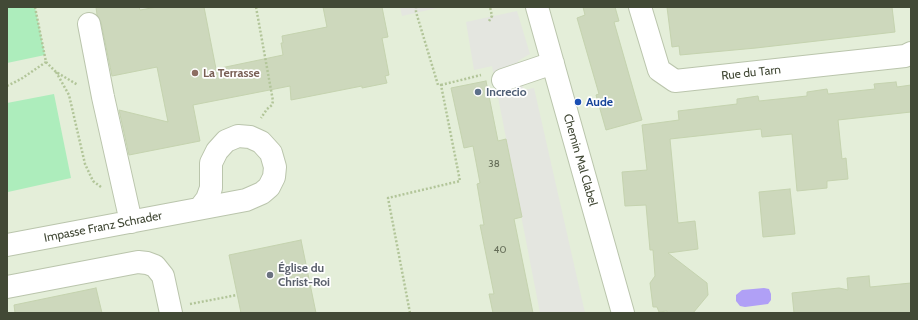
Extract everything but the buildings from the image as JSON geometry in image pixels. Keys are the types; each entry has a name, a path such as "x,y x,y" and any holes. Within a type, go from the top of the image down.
{"street":[{"name":"Chemin Mal Clabel","path":"537,7 623,313"},
{"name":"Rue du Tarn","path":"640,7 659,70 675,81 905,56 911,53"},
{"path":"89,24 131,222"},
{"path":"503,80 553,63"},
{"name":"Impasse Franz Schrader","path":"7,245 246,200 262,194 269,187 274,177 275,167 271,153 262,142 250,137 238,136"},
{"path":"200,208 207,198 211,188 211,163 217,151 226,141 238,136"},
{"path":"7,287 138,262 147,263 155,266 163,276 179,309"}],"path":[{"path":"35,7 46,62 56,72 69,95 85,164 93,181 110,193 126,198"},
{"path":"238,136 260,118 272,105 273,101 256,7"},
{"path":"416,7 416,12 438,85 462,79"},
{"path":"489,20 492,16 490,7"},
{"path":"7,86 21,80 46,62"},
{"path":"410,313 388,198 460,181 441,84"},
{"path":"179,309 237,295"}],"shaded area":[{"path":"7,7 911,7 911,313 7,313"},
{"path":"400,7 441,7 402,16"},
{"path":"517,11 530,54 518,61 522,72 523,90 534,88 585,313 540,313 492,66 474,70 466,22"},
{"path":"769,289 771,294 771,300 768,304 745,307 740,306 736,301 736,295 742,290"}],"green space":[{"path":"7,7 35,7 45,55 7,63"},
{"path":"54,94 71,178 8,192 7,103"}],"place":[{"name":"La Terrasse","path":"195,73"},
{"name":"Increcio","path":"478,92"},
{"name":"Aude","path":"578,102"},
{"name":"Église du Christ-Roi","path":"270,275"}]}
